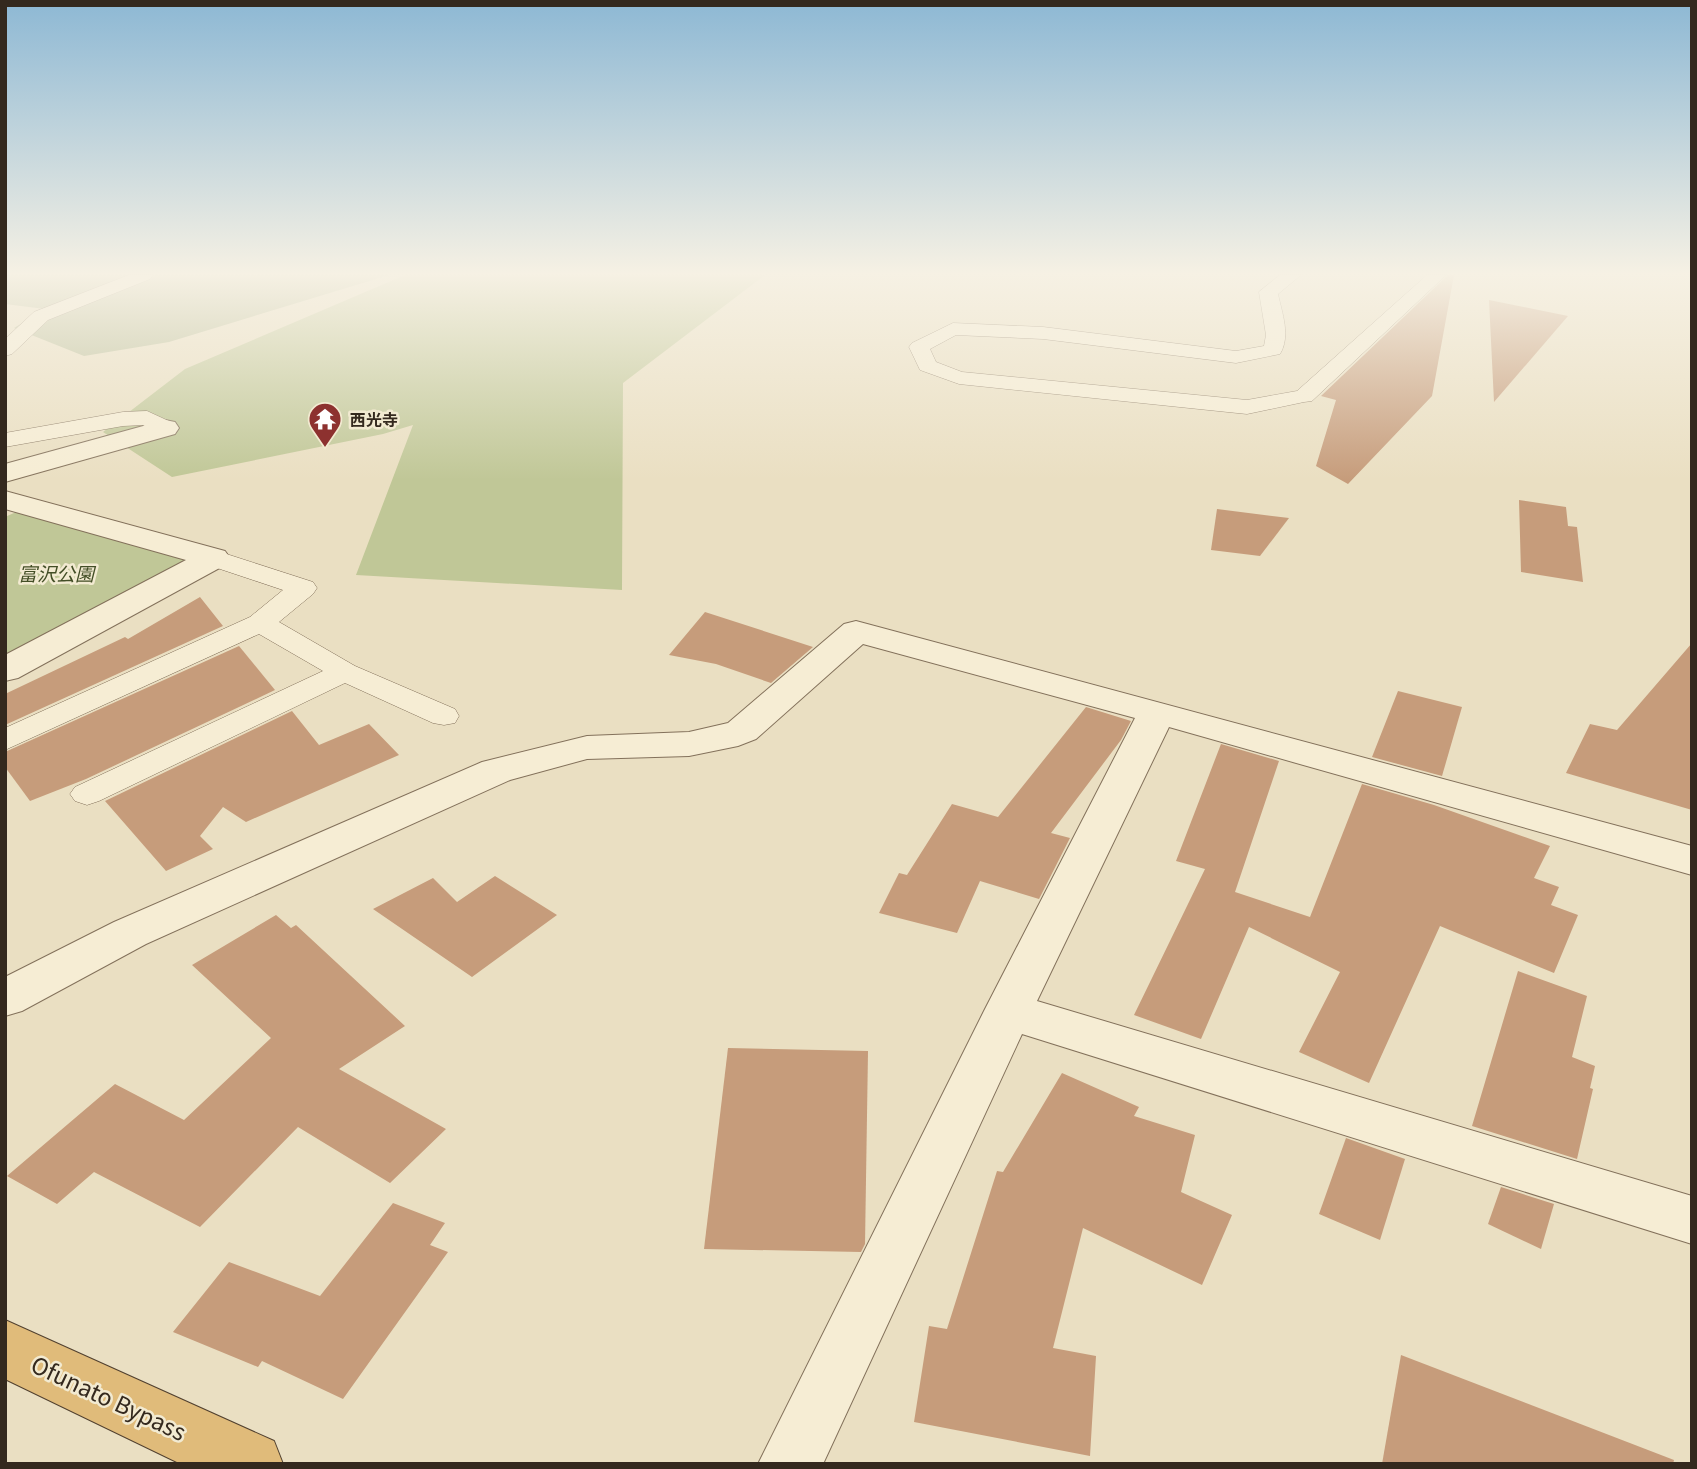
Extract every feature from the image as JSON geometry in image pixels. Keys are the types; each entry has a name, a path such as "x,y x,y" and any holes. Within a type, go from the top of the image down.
{"highway":[{"name":"Ofunato Bypass","path":"5,1348 251,1464"}],"street":[{"path":"5,473 164,428"},
{"path":"5,500 214,558"},
{"path":"5,670 214,558"},
{"path":"5,998 130,933 496,771 550,755 600,746 696,746 720,741 742,731 856,631 1692,861"},
{"path":"790,1464 1008,1011 1157,712"},
{"path":"1008,1011 1692,1220"}],"lane":[{"path":"926,344 919,347 927,366 959,378 1247,407 1304,396 1362,344"},
{"path":"1128,344 1236,357 1273,350 1274,344"},
{"path":"5,440 122,419 147,418 164,428"},
{"path":"5,740 260,623 303,588 214,558"},
{"path":"260,623 345,672 444,716"},
{"path":"87,794 345,672"}],"green space":[{"path":"53,344 160,344 84,356"},
{"path":"245,344 675,344 623,383 622,590 356,575 413,425 383,434 172,477 103,432 185,369"},
{"name":"富沢公園","path":"25,508 190,560 5,658 5,517"}],"building":[{"path":"1376,344 1442,344 1432,396 1348,484 1316,466 1336,400 1321,396"},
{"path":"1491,344 1544,344 1494,402"},
{"path":"1519,500 1566,507 1568,526 1577,527 1583,582 1521,572"},
{"path":"1217,509 1289,518 1260,556 1211,550"},
{"path":"200,597 223,626 5,725 5,694 125,637 128,639"},
{"path":"705,612 813,647 771,683 716,664 669,655"},
{"path":"1692,643 1692,810 1566,773 1590,724 1617,730"},
{"path":"239,646 275,690 86,779 30,801 5,767 5,752"},
{"path":"1398,691 1462,707 1442,776 1372,757"},
{"path":"1086,707 1131,721 1121,740 1051,833 1070,838 1039,899 980,881 957,933 879,913 899,873 907,875 952,804 998,817"},
{"path":"292,711 319,745 369,724 399,755 246,822 223,807 200,836 213,849 166,871 105,801"},
{"path":"1221,744 1279,761 1235,892 1310,917 1362,784 1434,805 1550,846 1534,878 1559,887 1551,905 1578,915 1554,973 1440,926 1369,1083 1299,1052 1340,972 1249,927 1201,1039 1134,1015 1205,869 1176,861"},
{"path":"495,876 557,915 472,977 373,909 433,878 457,902"},
{"path":"276,915 291,928 296,925 405,1026 339,1069 446,1129 390,1183 298,1127 200,1227 94,1172 57,1204 7,1176 115,1084 184,1120 271,1038 192,965"},
{"path":"1518,971 1587,996 1572,1057 1595,1066 1590,1088 1593,1089 1577,1159 1472,1126"},
{"path":"728,1048 868,1051 865,1244 861,1252 704,1249"},
{"path":"1062,1073 1139,1107 1134,1116 1195,1135 1181,1192 1232,1215 1202,1285 1083,1228 1053,1348 1096,1356 1090,1456 914,1422 929,1326 947,1329 997,1171 1003,1172"},
{"path":"1346,1138 1405,1159 1380,1240 1319,1214"},
{"path":"1501,1187 1554,1204 1541,1249 1488,1224"},
{"path":"393,1203 445,1223 430,1245 448,1252 343,1399 262,1361 258,1367 173,1332 229,1262 320,1296"},
{"path":"1401,1355 1674,1460 1673,1464 1382,1464"}],"place":[{"name":"西光寺","path":"325,449"}]}
